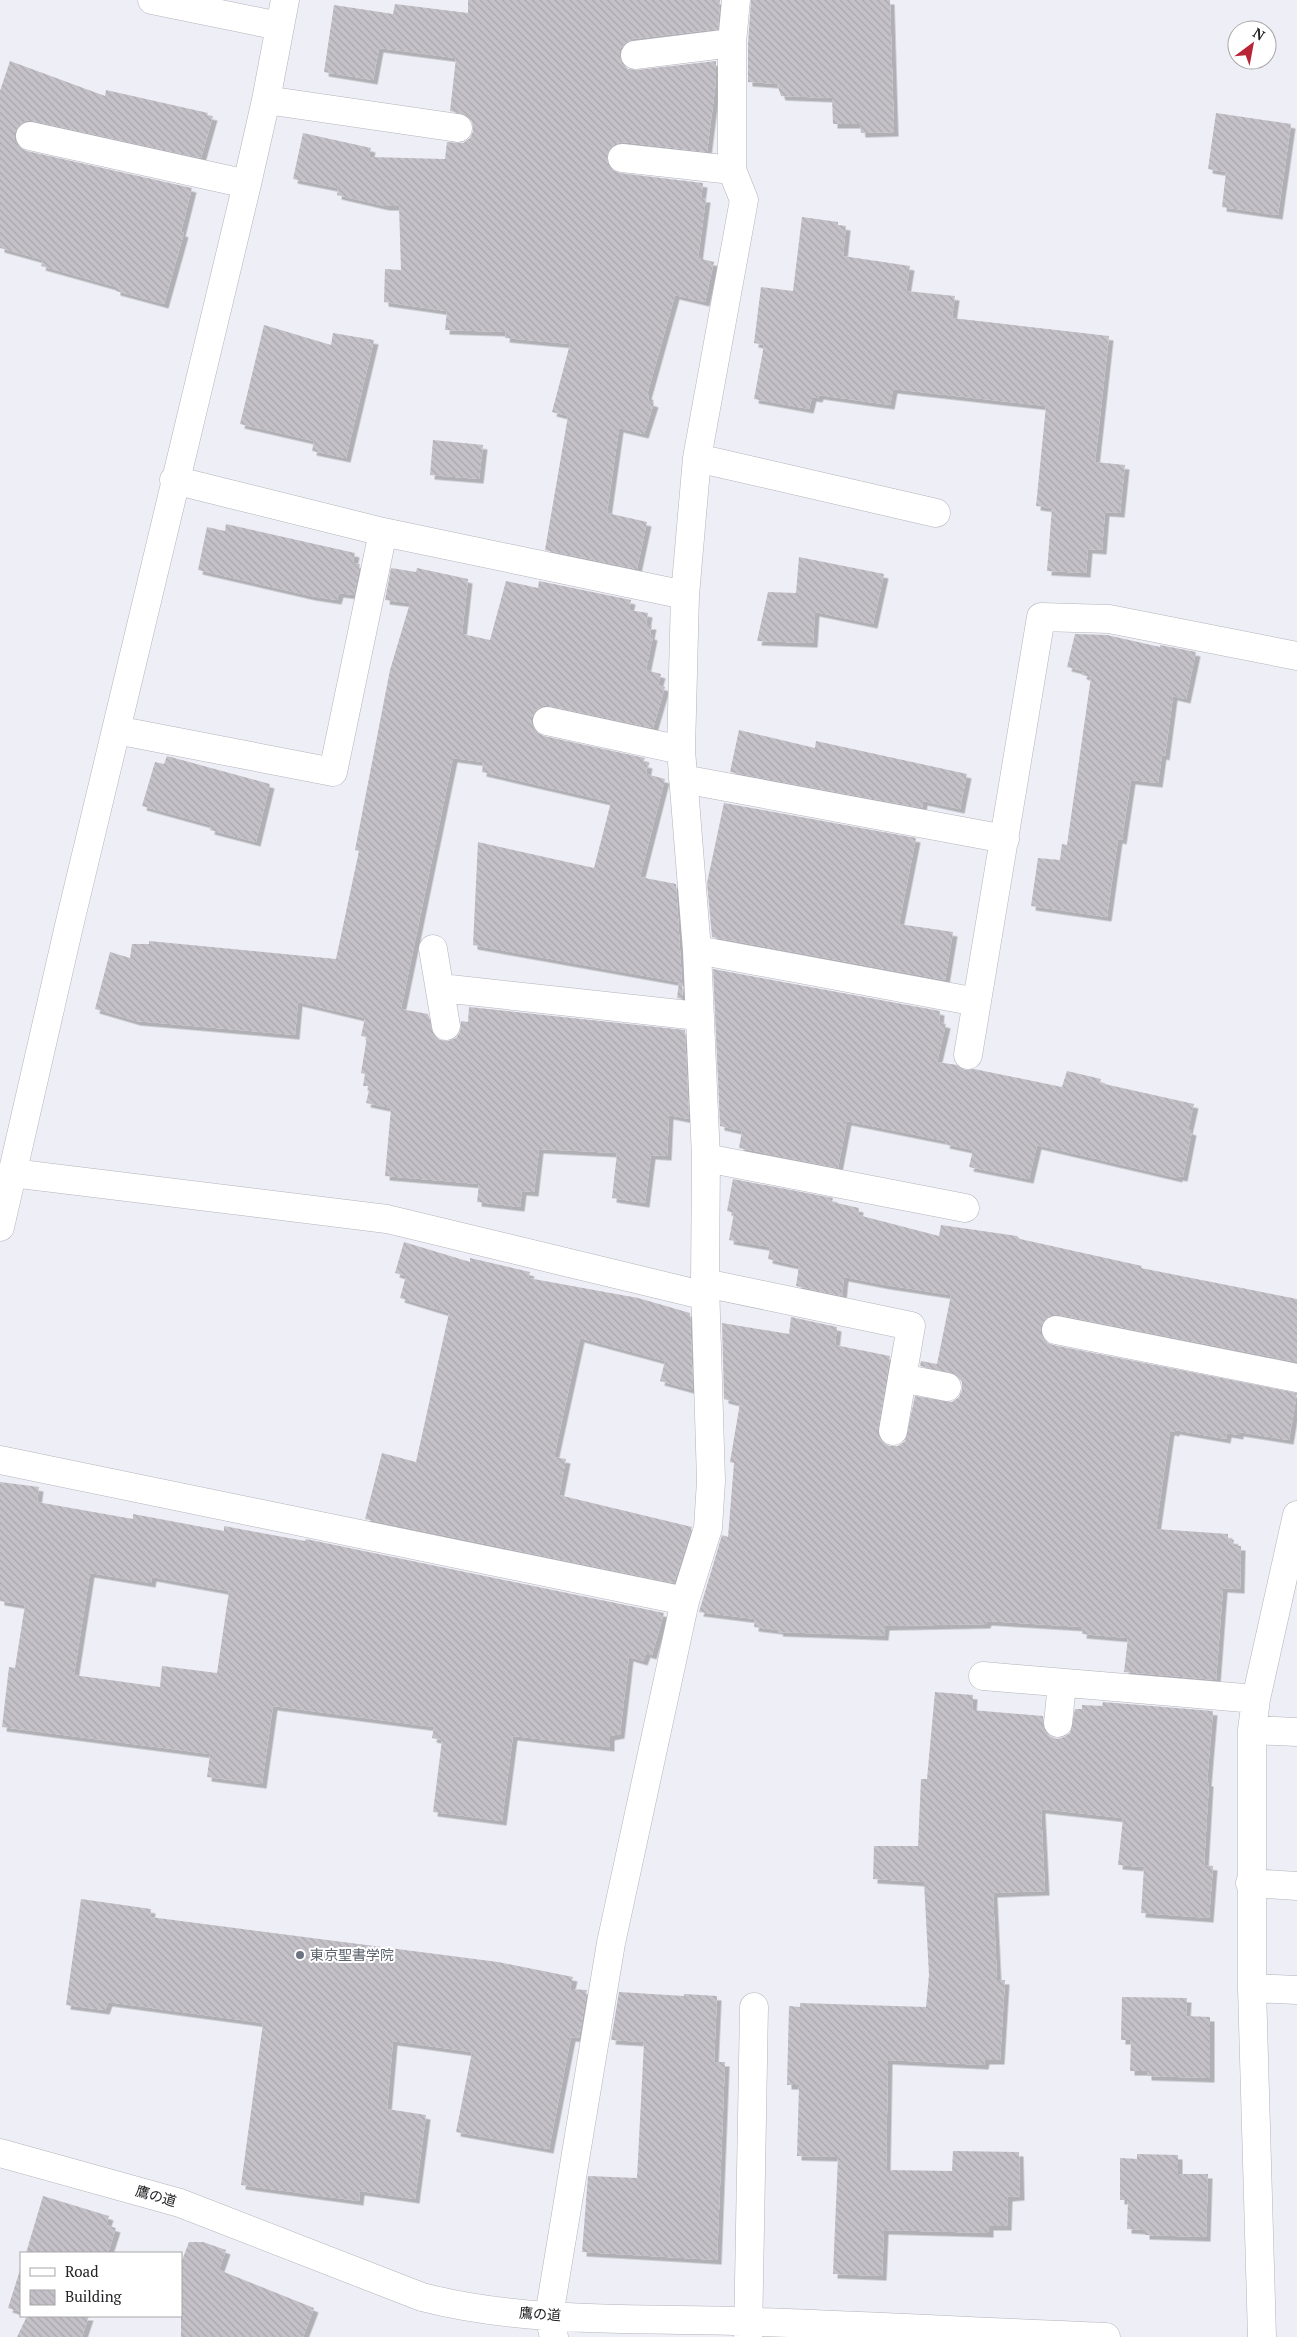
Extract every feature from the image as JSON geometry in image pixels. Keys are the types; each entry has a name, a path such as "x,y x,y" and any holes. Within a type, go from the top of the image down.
{"street":[{"path":"0,1227 174,480 266,100 282,13 152,0"},
{"path":"551,2326 611,1943 685,1601 708,1528 711,1481 706,1290 706,1158 696,950 681,750 685,595 697,458 744,200 732,170 732,43 736,0"},
{"path":"635,55 732,43"},
{"path":"266,100 458,128"},
{"path":"30,136 246,184"},
{"path":"622,158 732,170"},
{"path":"697,458 936,514"},
{"path":"174,480 383,532 685,595"},
{"path":"116,730 333,772 383,532"},
{"path":"968,1055 1041,617 1109,619 1297,656"},
{"path":"547,721 681,750"},
{"path":"683,779 1005,840"},
{"path":"433,949 446,1026"},
{"path":"696,950 977,1002"},
{"path":"440,988 698,1016"},
{"path":"706,1158 965,1208"},
{"path":"12,1174 387,1219 706,1290 911,1326 893,1431"},
{"path":"1056,1330 1297,1378"},
{"path":"902,1378 947,1387"},
{"path":"0,1460 685,1601"},
{"path":"1262,2337 1250,1883 1252,1730 1256,1699 1297,1515"},
{"path":"983,1676 1256,1699"},
{"path":"1058,1723 1062,1684"},
{"path":"1252,1730 1297,1732"},
{"path":"1250,1883 1297,1886"},
{"path":"1252,1988 1297,1990"},
{"path":"748,2329 754,2006"},
{"name":"鷹の道","path":"0,2153 180,2203 422,2296 462,2307 551,2326 1106,2337"}],"building":[{"path":"468,0 720,0 718,29 633,39 625,43 620,49 622,64 628,69 636,70 716,61 716,81 707,152 623,142 615,144 610,148 607,156 608,165 612,170 620,173 703,183 701,198 706,198 698,258 714,262 705,302 675,295 647,395 649,396 648,401 654,403 644,434 619,428 607,513 647,522 637,569 545,550 568,416 552,412 570,344 505,338 506,332 445,330 447,311 384,302 385,269 401,270 399,206 385,206 337,195 338,188 293,179 303,133 371,148 369,157 445,159 447,142 463,143 470,138 473,131 472,122 467,115 450,111 456,58 379,48 373,80 324,72 334,5 393,14 395,4 468,13"},
{"path":"751,0 890,0 894,132 861,133 860,124 833,124 832,98 781,96 777,84 748,82"},
{"path":"10,61 105,96 106,90 208,113 207,115 213,116 201,158 33,121 25,121 19,125 15,132 15,141 20,148 27,151 192,188 181,232 184,233 164,304 116,291 116,287 41,266 43,260 0,248 0,91"},
{"path":"1216,113 1291,124 1278,215 1222,207 1226,172 1208,169"},
{"path":"802,217 838,222 838,225 846,226 843,256 910,266 906,291 955,296 952,318 1109,336 1095,462 1125,465 1120,513 1105,512 1102,550 1088,549 1086,573 1047,571 1052,508 1036,506 1046,406 893,389 890,405 819,395 818,398 812,397 809,409 754,399 764,345 754,343 761,287 793,291"},
{"path":"264,325 331,345 333,333 374,340 346,458 312,451 314,441 240,424"},
{"path":"433,440 483,445 479,479 430,475"},
{"path":"226,524 355,553 353,563 360,564 354,595 339,593 337,600 311,596 198,570 207,527 225,531"},
{"path":"799,557 884,574 873,624 815,612 813,643 757,641 768,592 796,593"},
{"path":"391,568 416,572 417,568 468,579 462,634 490,640 506,581 538,588 539,581 631,600 629,610 648,613 646,625 652,625 650,635 653,636 646,670 661,674 658,685 665,687 653,728 550,706 542,706 535,711 532,717 532,725 536,732 544,736 645,758 643,763 648,764 646,774 665,779 640,877 676,884 683,999 677,998 679,982 473,945 478,842 594,868 611,802 482,772 483,762 453,758 401,1009 428,1014 434,1036 440,1040 448,1041 456,1038 460,1032 461,1021 468,1022 469,1007 685,1030 689,1119 669,1115 667,1156 651,1155 645,1203 612,1198 617,1153 539,1149 534,1192 522,1191 520,1207 477,1202 479,1184 385,1176 391,1108 366,1103 370,1086 363,1086 365,1074 361,1073 367,1037 361,1036 365,1018 298,1002 295,1035 136,1021 95,1009 110,952 130,958 132,944 149,944 149,941 336,959 359,851 355,850 390,670 410,603 385,600"},
{"path":"1075,634 1107,635 1160,647 1160,645 1196,652 1186,699 1173,696 1165,756 1162,755 1158,783 1131,780 1122,840 1118,839 1107,917 1031,906 1038,858 1060,860 1062,844 1067,845 1091,677 1082,675 1083,671 1067,667"},
{"path":"739,730 815,748 816,741 967,774 960,809 923,801 922,808 730,772"},
{"path":"167,756 270,784 256,842 210,830 211,825 142,806 155,762 164,764"},
{"path":"724,803 916,838 899,924 953,932 945,980 712,937 707,883"},
{"path":"713,969 940,1011 939,1022 946,1024 937,1062 957,1065 965,1070 974,1069 1062,1087 1067,1071 1101,1079 1100,1083 1194,1104 1188,1130 1192,1131 1183,1177 1178,1176 1178,1178 1037,1145 1029,1179 969,1167 973,1150 945,1144 946,1141 847,1121 838,1168 739,1148 742,1131 720,1126"},
{"path":"733,1179 833,1198 832,1202 859,1208 858,1215 939,1236 941,1225 1017,1236 1020,1239 1142,1266 1141,1268 1297,1299 1297,1362 1059,1315 1051,1315 1044,1320 1041,1326 1041,1335 1046,1342 1053,1345 1297,1393 1289,1440 1239,1432 1239,1435 1227,1433 1226,1439 1175,1430 1175,1432 1170,1431 1156,1529 1228,1534 1228,1539 1234,1540 1233,1546 1241,1546 1240,1589 1223,1588 1216,1680 1124,1672 1128,1638 1082,1634 1083,1627 987,1621 986,1624 885,1626 884,1636 778,1632 779,1630 754,1627 755,1619 699,1612 722,1535 728,1537 734,1463 730,1462 740,1403 724,1399 722,1323 789,1334 791,1317 837,1327 835,1345 890,1356 878,1436 883,1443 890,1446 898,1446 905,1441 915,1396 952,1402 959,1397 962,1390 962,1382 957,1375 920,1366 921,1361 937,1364 951,1295 844,1277 842,1296 796,1286 799,1266 768,1259 770,1247 729,1240 734,1213 727,1211"},
{"path":"404,1242 470,1262 470,1258 530,1272 528,1278 638,1298 690,1313 693,1390 660,1381 665,1361 580,1338 554,1457 566,1459 559,1495 692,1527 674,1583 365,1519 382,1453 416,1462 449,1313 400,1298 406,1276 395,1273"},
{"path":"0,1482 39,1487 37,1502 133,1519 133,1514 224,1531 224,1526 305,1541 306,1539 664,1613 652,1655 646,1653 643,1661 629,1657 620,1734 610,1736 610,1747 513,1736 502,1821 433,1812 442,1740 432,1738 434,1727 273,1706 262,1784 207,1777 210,1754 2,1727 9,1667 15,1668 25,1605 0,1601","holes":["90,1573 151,1583 152,1577 229,1591 217,1673 162,1666 160,1687 74,1675"]},
{"path":"935,1692 973,1695 972,1710 1043,1716 1044,1730 1049,1736 1057,1739 1070,1733 1075,1709 1082,1709 1082,1705 1102,1706 1103,1702 1213,1711 1207,1782 1209,1782 1204,1865 1213,1866 1209,1918 1141,1913 1144,1867 1118,1865 1123,1818 1041,1809 1045,1891 993,1893 997,1980 1005,1980 1000,2060 985,2060 984,2065 888,2060 886,2170 952,2171 953,2151 1019,2152 1020,2196 1008,2197 1007,2226 989,2226 989,2233 884,2230 882,2276 833,2274 838,2157 797,2156 799,2085 787,2085 789,2006 800,2007 800,2003 926,2007 929,1975 924,1882 873,1879 874,1846 918,1846 921,1779 927,1779"},
{"path":"81,1899 151,1909 150,1917 498,1962 573,1977 570,1989 587,1990 579,2038 571,2037 549,2149 456,2132 472,2052 393,2041 387,2109 426,2115 415,2199 360,2191 359,2201 241,2185 263,2023 108,2002 105,2010 66,2005"},
{"path":"619,1992 717,1996 714,2062 725,2062 717,2260 582,2252 588,2176 637,2178 644,2042 611,2040"},
{"path":"1122,1997 1187,1998 1186,2016 1210,2017 1210,2078 1147,2076 1147,2071 1130,2071 1131,2040 1121,2040"},
{"path":"1137,2154 1178,2155 1178,2174 1208,2174 1206,2237 1145,2235 1145,2230 1127,2229 1128,2200 1120,2200 1120,2158 1137,2159"},
{"path":"43,2196 109,2216 106,2225 116,2228 108,2252 26,2252"},
{"path":"189,2242 203,2242 226,2250 219,2270 314,2308 303,2337 181,2337 182,2260"},
{"path":"20,2270 20,2312 8,2308"},
{"path":"27,2317 89,2317 82,2337 17,2337"}],"place":[{"name":"東京聖書学院","path":"300,1955"}]}
